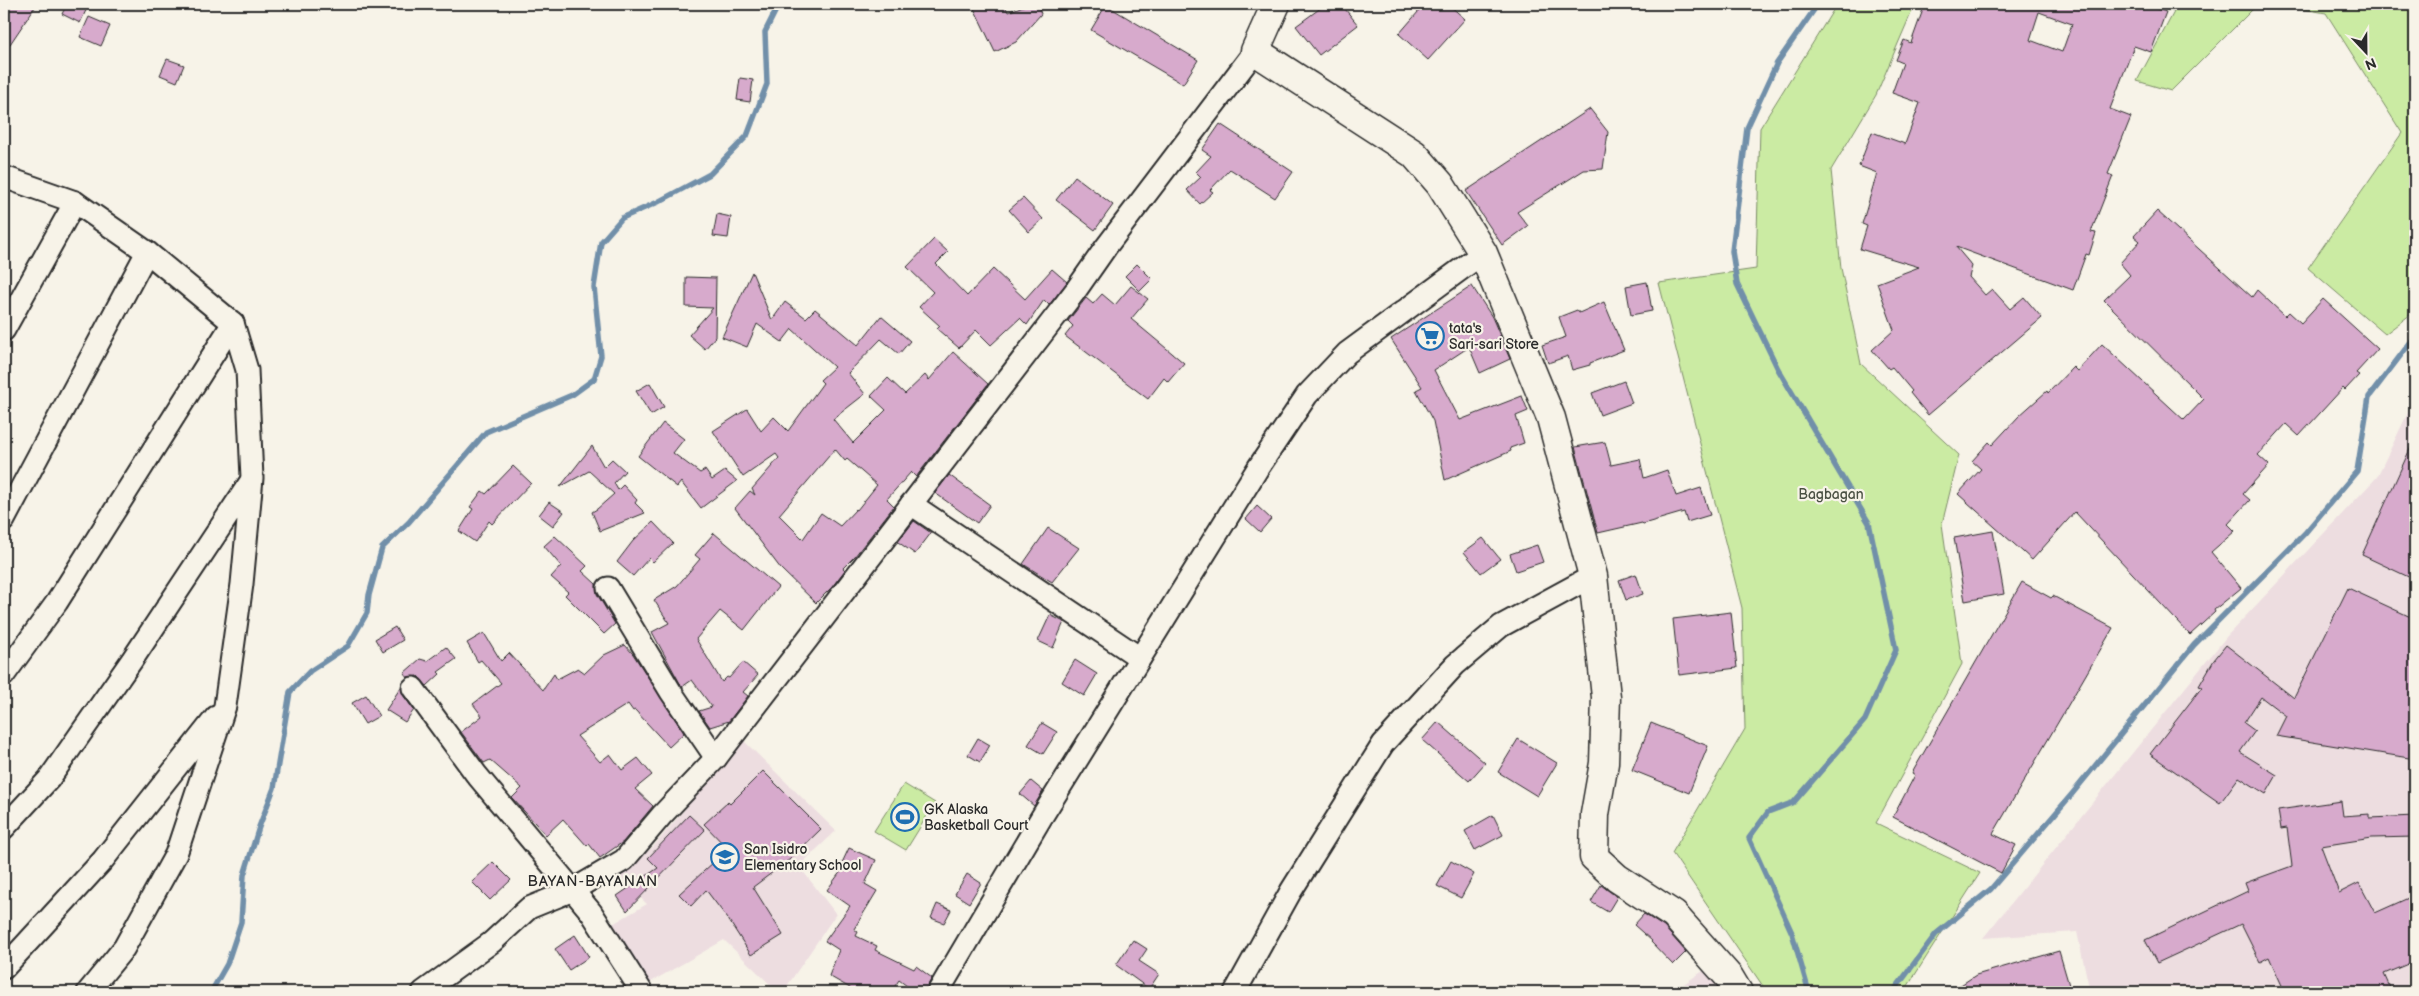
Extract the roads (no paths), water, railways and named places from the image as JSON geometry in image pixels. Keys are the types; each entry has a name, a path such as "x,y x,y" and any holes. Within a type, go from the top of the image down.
{"street":[{"path":"423,992 492,942 529,908 573,890 624,860 662,815 716,758 1076,290 1106,247 1255,50 1276,4"},
{"path":"1255,50 1414,154 1440,184 1483,253 1551,418 1593,576 1606,698 1604,763 1595,814 1594,857 1617,878 1674,915 1729,977 1738,992"},
{"path":"4,177 75,202 147,252 233,323 247,370 252,478 242,584 225,706 176,854 124,948 88,992"},
{"path":"4,330 75,202"},
{"path":"4,520 147,252"},
{"path":"938,992 1041,818 1258,468 1307,395 1347,353 1483,253"},
{"path":"4,674 57,602 233,323"},
{"path":"4,828 49,780 132,660 252,478"},
{"path":"911,504 1140,658"},
{"path":"1236,992 1291,891 1383,744 1456,665 1501,626 1593,576"},
{"path":"608,588 671,692 716,758"},
{"path":"414,688 476,774 573,890 642,992"},
{"path":"4,968 103,860 225,706"}],"waterway":[{"path":"211,992 227,964 241,922 244,875 274,788 290,692 310,671 348,646 367,613 369,595 382,548 409,522 486,432 572,395 594,379 601,356 594,287 601,242 622,218 658,202 710,174 747,136 767,84 765,32 779,4"},
{"path":"1809,992 1792,933 1749,838 1768,812 1794,802 1865,720 1896,650 1869,523 1778,369 1737,284 1732,251 1747,128 1777,63 1818,4"},
{"path":"1893,992 1936,934 1991,889 2072,794 2194,645 2305,533 2357,471 2369,397 2410,343 2415,340"}],"place":[{"name":"tata's Sari-sari Store","path":"1430,336"},
{"name":"GK Alaska Basketball Court","path":"905,817"},
{"name":"San Isidro Elementary School","path":"725,857"}],"district":[{"name":"BAYAN-BAYANAN","path":"593,881"}],"park label":[{"name":"Bagbagan","path":"1831,494"}]}
